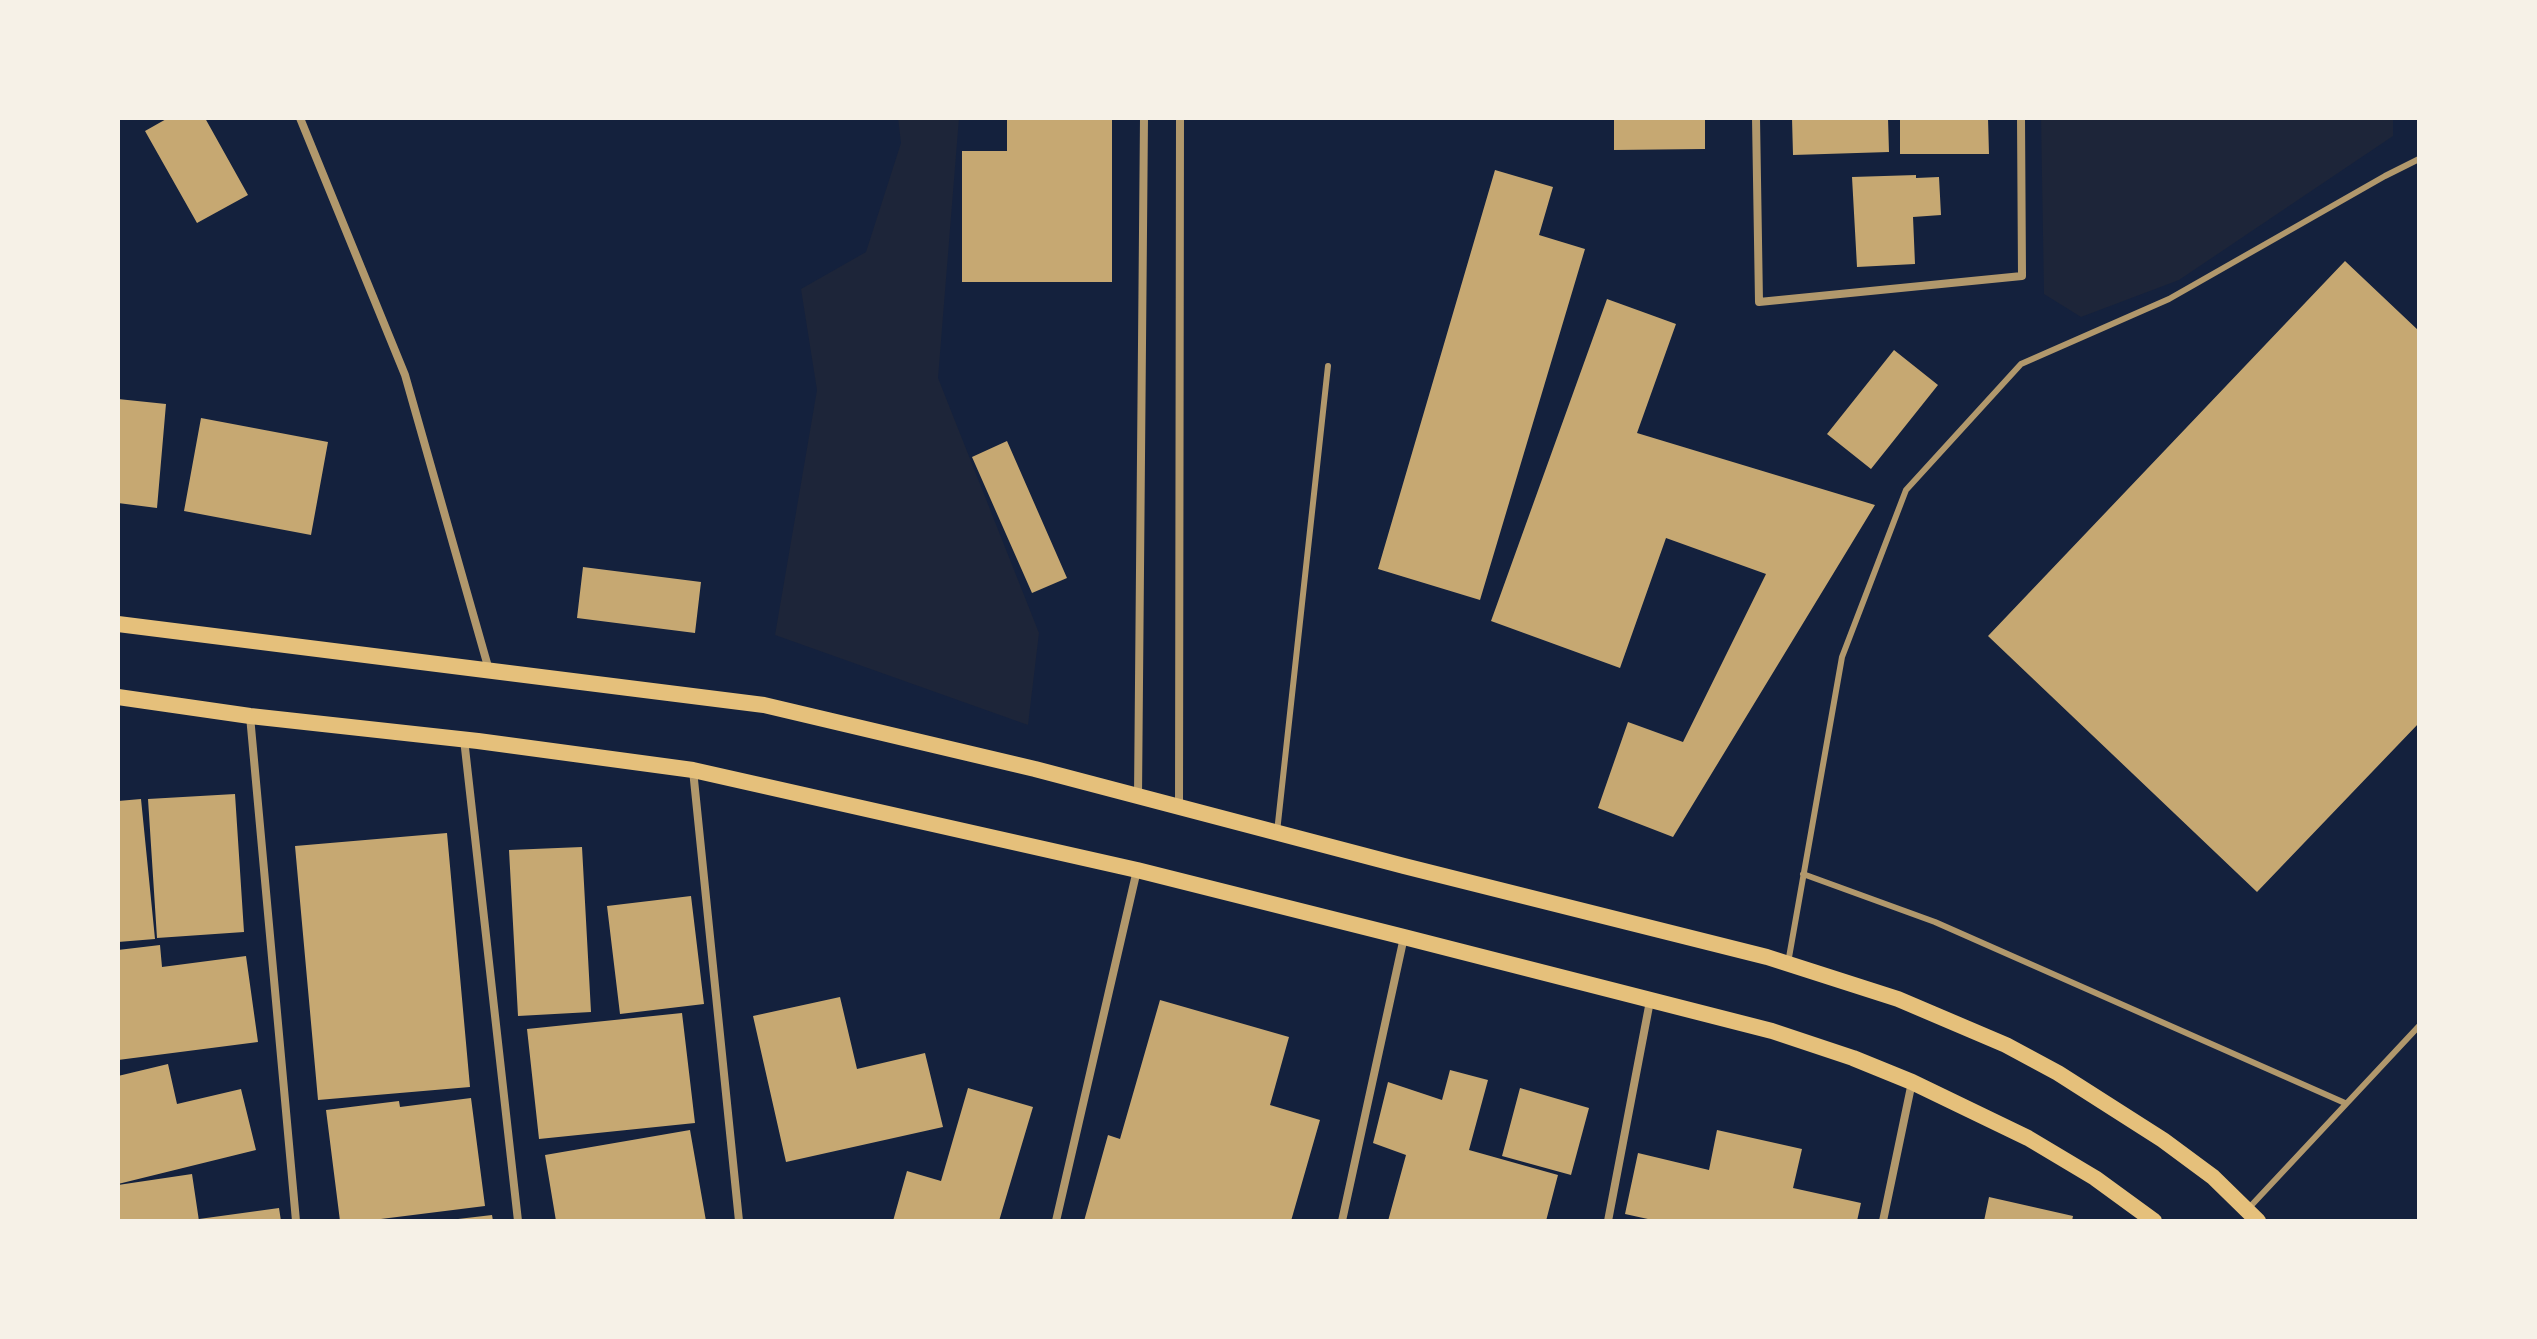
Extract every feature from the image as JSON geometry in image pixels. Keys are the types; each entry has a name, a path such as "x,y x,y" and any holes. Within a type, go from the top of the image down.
{"main road":[{"path":"118,624 764,705 1035,769 1788,963 1898,999 2006,1045 2072,1081 2163,1140 2213,1177 2253,1216"},
{"path":"118,697 693,770 1137,870 1772,1031 1912,1082 2028,1138 2095,1178 2154,1221"}],"street":[{"path":"300,118 405,375 489,670"},
{"path":"1138,796 1144,118"},
{"path":"1179,807 1180,118"},
{"path":"1756,118 1759,302 2022,276 2021,118"},
{"path":"250,716 296,1221"},
{"path":"464,739 518,1221"},
{"path":"693,770 739,1221"},
{"path":"1056,1221 1137,870"},
{"path":"1342,1221 1404,937"},
{"path":"1608,1221 1650,1000"},
{"path":"1883,1221 1912,1082"}],"lane":[{"path":"1788,963 1842,657 1906,490 2021,364 2169,299 2419,159"},
{"path":"1277,832 1328,366"},
{"path":"1803,874 1935,922 2345,1103"},
{"path":"2253,1216 2345,1103 2419,1026"}],"shaded area":[{"path":"898,118 959,118 938,378 1039,633 1028,725 775,635 817,390 801,289 866,252 901,143"},
{"path":"2041,118 2393,118 2393,136 2179,280 2081,317 2044,294"}],"building":[{"path":"168,118 205,118 248,195 197,223 145,131"},
{"path":"1007,118 1112,118 1112,282 962,282 962,151 1007,151"},
{"path":"1614,118 1705,118 1705,149 1614,150"},
{"path":"1792,118 1888,118 1889,152 1793,155"},
{"path":"1900,118 1988,118 1989,154 1900,154"},
{"path":"1495,170 1553,187 1539,235 1585,249 1480,600 1378,569"},
{"path":"1916,175 1916,178 1939,177 1941,215 1913,217 1915,264 1857,267 1852,177"},
{"path":"2345,261 2419,331 2419,723 2257,892 1988,636"},
{"path":"1607,299 1676,324 1637,433 1875,505 1673,837 1598,808 1628,722 1683,742 1766,574 1666,538 1620,668 1491,621"},
{"path":"1894,350 1938,385 1871,469 1827,434"},
{"path":"118,399 166,404 157,508 118,503"},
{"path":"201,418 328,442 311,535 184,511"},
{"path":"1007,441 1067,578 1032,593 972,457"},
{"path":"583,567 701,582 695,633 577,618"},
{"path":"235,794 244,932 157,938 148,799"},
{"path":"141,799 155,939 118,942 118,801"},
{"path":"447,833 470,1087 318,1100 295,846"},
{"path":"582,847 591,1012 518,1016 509,850"},
{"path":"691,896 704,1004 620,1014 607,906"},
{"path":"160,945 162,967 246,956 258,1042 118,1060 118,950"},
{"path":"840,997 857,1069 925,1053 943,1127 786,1162 753,1016"},
{"path":"1160,1000 1289,1037 1270,1105 1320,1120 1291,1221 1084,1221 1108,1135 1120,1139"},
{"path":"682,1013 695,1123 539,1139 527,1029"},
{"path":"168,1064 177,1104 241,1089 256,1150 118,1184 118,1076"},
{"path":"1450,1070 1488,1080 1469,1150 1558,1175 1546,1221 1388,1221 1406,1155 1373,1143 1388,1082 1442,1100"},
{"path":"968,1088 1033,1107 999,1221 893,1221 907,1171 941,1181"},
{"path":"1520,1088 1589,1108 1571,1175 1502,1156"},
{"path":"471,1098 485,1206 365,1221 340,1221 326,1110 399,1101 400,1107"},
{"path":"690,1130 706,1221 556,1221 545,1155"},
{"path":"1717,1130 1802,1149 1793,1188 1861,1203 1857,1221 1657,1221 1625,1214 1638,1153 1709,1170"},
{"path":"192,1174 199,1221 118,1221 118,1185"},
{"path":"1989,1197 2073,1216 2072,1221 1984,1221"},
{"path":"279,1208 281,1221 199,1221 199,1219"},
{"path":"492,1215 493,1221 458,1221 458,1219"}]}
